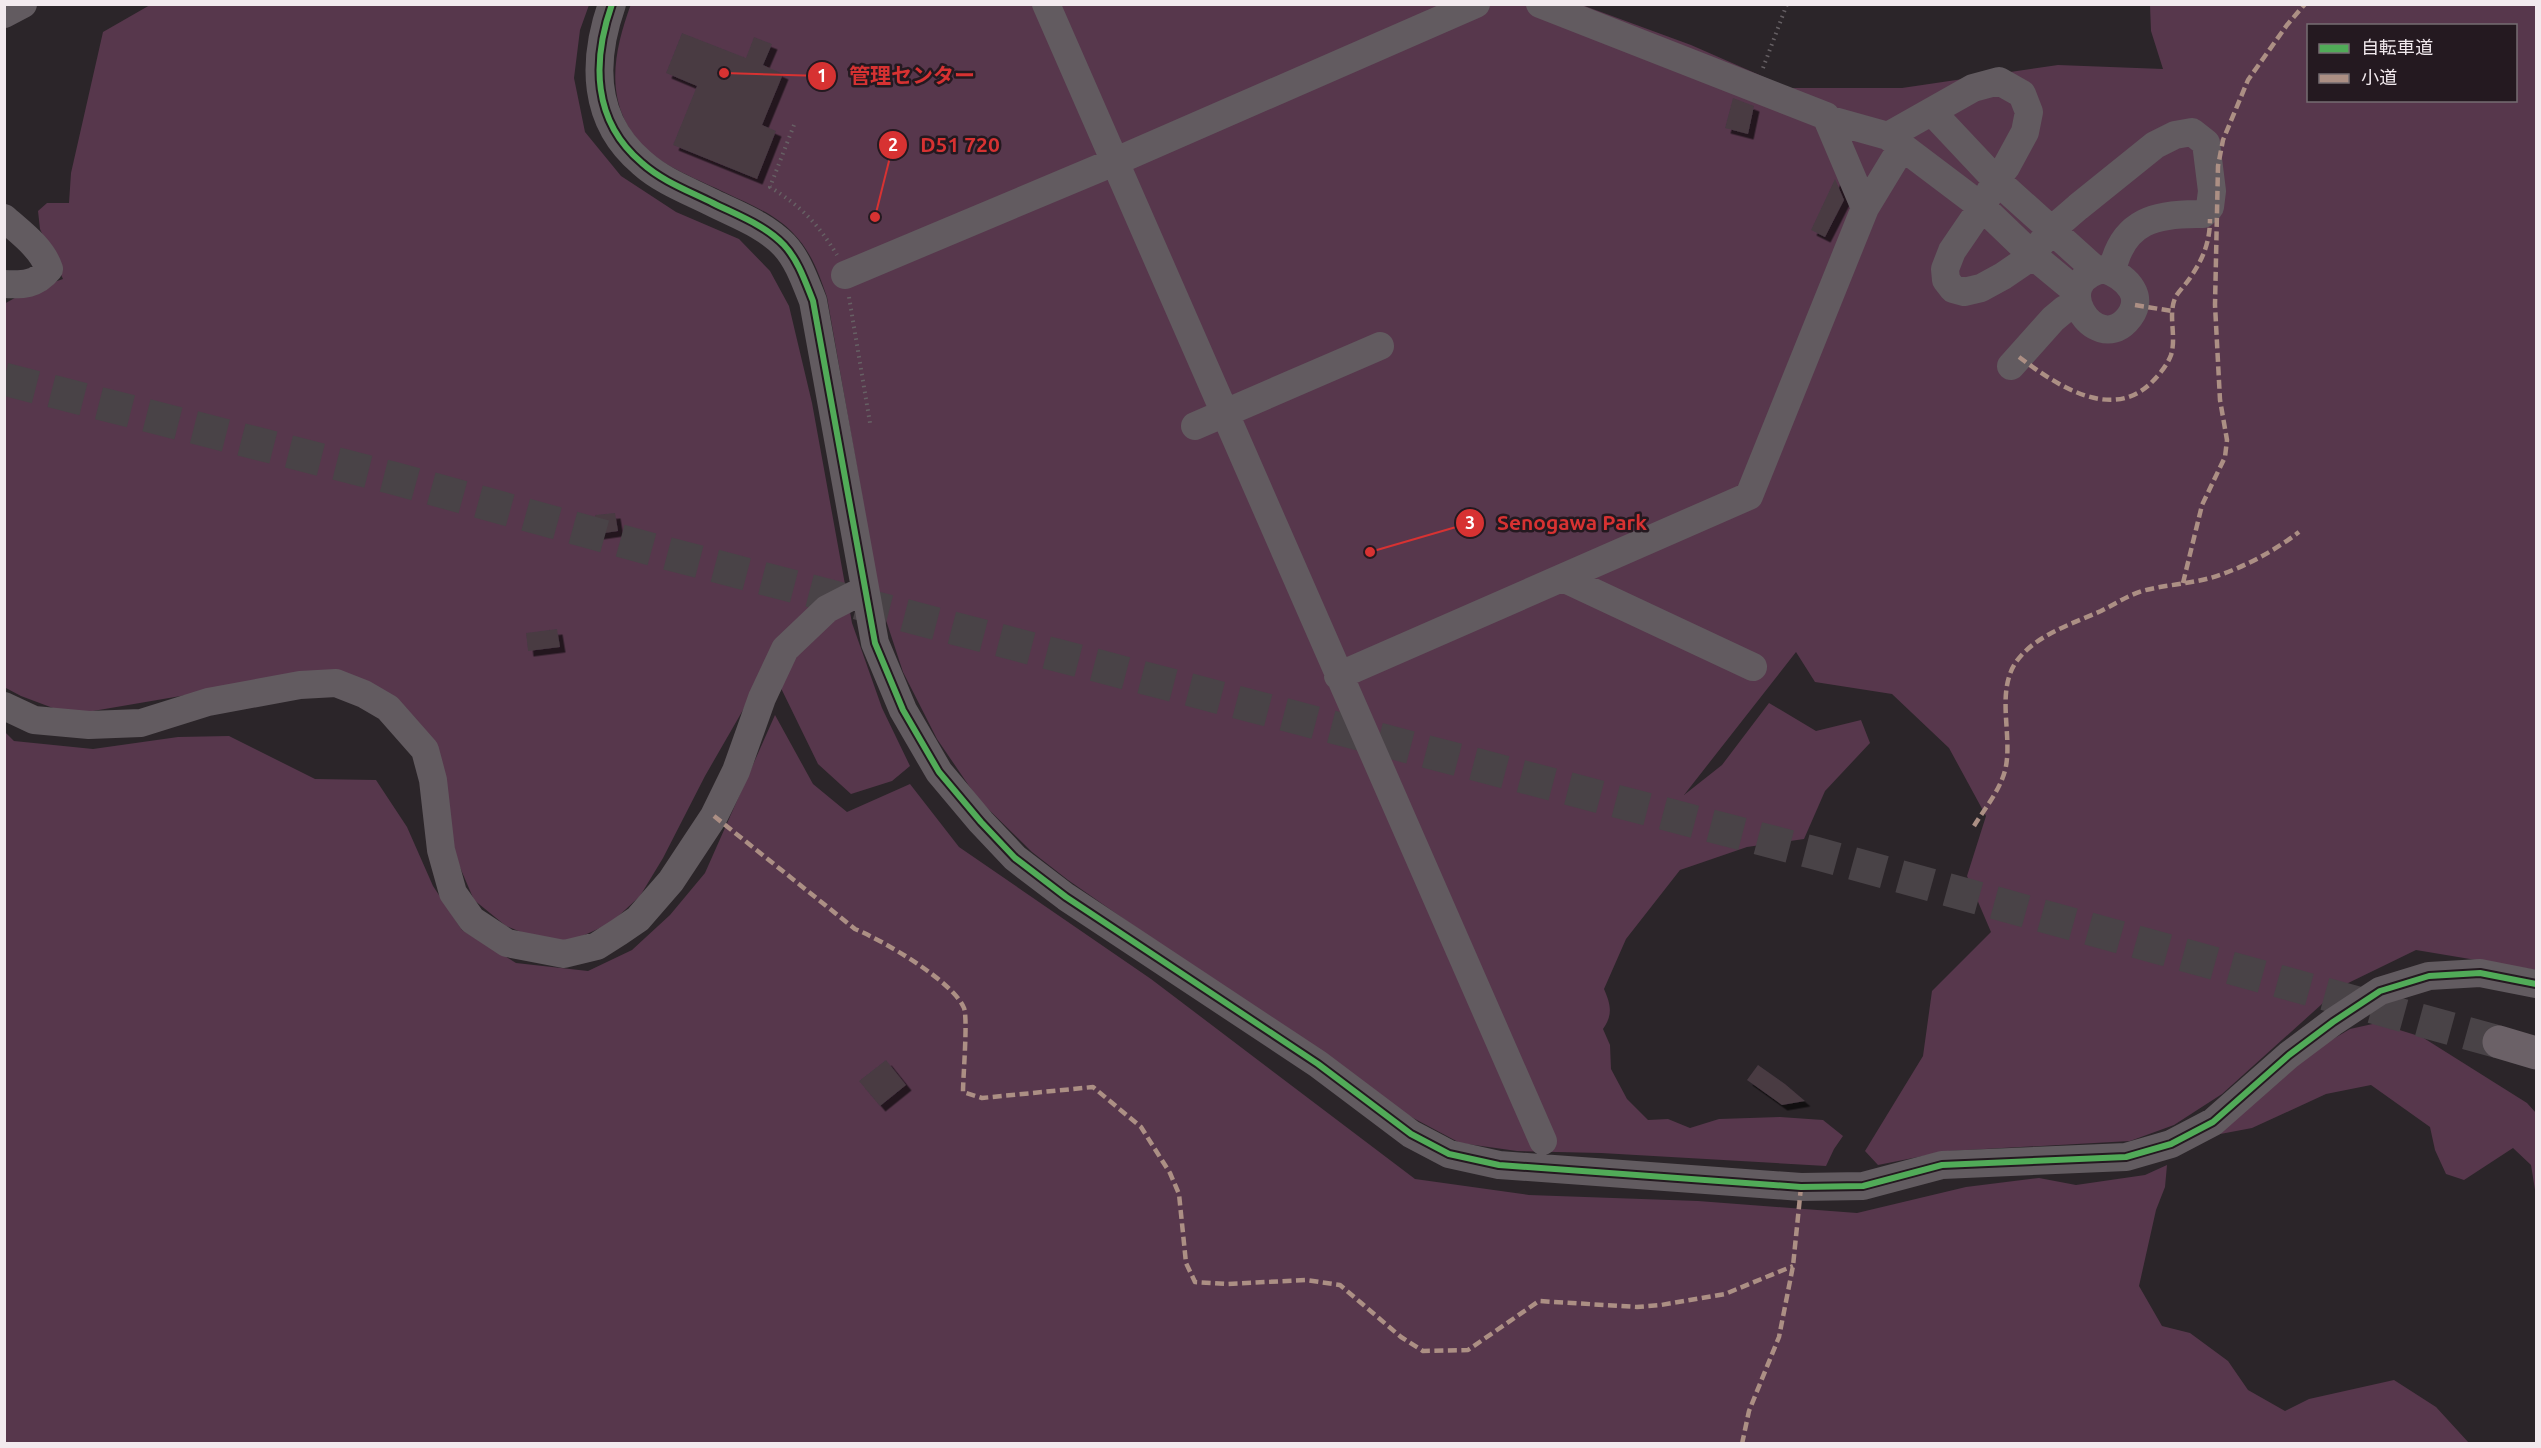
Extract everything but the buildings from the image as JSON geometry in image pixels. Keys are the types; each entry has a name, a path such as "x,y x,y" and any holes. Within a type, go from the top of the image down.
{"highway":[{"path":"2499,1042 2536,1053"}],"street":[{"path":"4,14 23,4"},
{"path":"612,4 604,27 598,69 602,104 618,135 641,163 671,183 759,225 784,244 801,270 813,301 875,643 903,710 939,772 981,822 1016,858 1066,897 1318,1064 1411,1134 1449,1154 1499,1165 1801,1187 1863,1186 1942,1165 2126,1157 2170,1144 2213,1122 2289,1055 2380,991 2429,976 2480,973 2536,984"},
{"path":"1046,4 1543,1141"},
{"path":"845,275 1114,162 1476,4"},
{"path":"1540,4 1826,116 1865,208"},
{"path":"1338,676 1749,496 1865,208 1895,141 1932,112 1973,88 1999,81 2022,94 2029,112 2025,132 1982,207 1952,251 1945,270 1946,280 1953,289 1964,292 1982,288 2025,261 2078,207 2155,145 2175,135 2192,132 2206,143 2213,207 2203,214 2183,214 2150,219 2139,224 2104,272"},
{"path":"1932,112 1996,180 2051,232 2104,272"},
{"path":"1827,119 1895,141 1982,207 2078,300 2092,325 2115,329 2125,322 2135,310 2136,299 2129,285 2118,274 2104,272 2090,273 2077,288 2078,300"},
{"path":"4,218 31,242 46,260 49,269 43,277 24,285 4,284"},
{"path":"2011,366 2053,320 2078,300"},
{"path":"1195,426 1380,346"},
{"path":"1563,578 1752,667"},
{"path":"4,706 34,720 67,725 89,725 141,723 208,702 300,685 336,683 364,694 388,708 425,750 433,780 441,850 453,893 472,920 507,943 564,954 597,946 620,932 638,919 671,881 714,816 736,771 762,698 785,648 827,609 864,590"}],"path":[{"path":"1755,89 1787,4"}],"shaded area":[{"path":"631,4 1582,5 1691,45 1789,88 1902,88 2058,65 2163,69 2151,31 2150,5 2536,5 2536,970 2416,950 2342,986 2222,1094 2174,1125 2130,1141 1948,1151 1878,1165 1865,1151 1923,1056 1932,991 1991,932 1967,876 1986,816 1949,748 1892,694 1815,682 1796,652 1684,795 1722,765 1769,703 1816,731 1861,720 1870,743 1825,791 1804,839 1747,847 1680,870 1626,939 1604,989 1610,1010 1603,1029 1610,1045 1611,1069 1627,1099 1648,1120 1668,1119 1690,1128 1719,1119 1780,1117 1823,1120 1843,1136 1826,1166 1601,1153 1517,1151 1460,1143 1400,1111 1068,880 1032,852 978,799 937,739 903,672 881,605 827,297 814,263 805,247 778,220 753,205 660,160 643,146 630,130 617,96 616,59"},
{"path":"150,5 589,5 580,30 574,78 585,132 621,176 676,212 739,239 770,271 789,306 812,403 852,623 882,708 910,766 892,781 851,794 818,764 778,682 766,670 640,896 611,923 578,938 548,943 506,926 474,900 450,844 399,701 245,685 93,711 61,711 4,687 4,304 27,291 63,279 40,229 38,211 47,203 69,203 71,173 103,32"},
{"path":"775,715 813,784 847,812 910,784 959,847 1151,979 1415,1179 1529,1195 1698,1201 1857,1213 1966,1187 2039,1178 2076,1185 2145,1175 2167,1165 2165,1187 2156,1210 2139,1286 2162,1326 2190,1333 2228,1361 2248,1390 2285,1411 2309,1399 2394,1380 2436,1407 2469,1443 5,1443 4,731 14,741 93,749 178,737 229,736 315,779 376,780 407,827 433,886 462,930 516,963 588,971 632,950 670,915 705,873"},
{"path":"2377,1023 2422,1037 2527,1103 2536,1113 2536,1196 2531,1165 2513,1148 2464,1180 2446,1174 2435,1150 2430,1127 2371,1085 2326,1094 2252,1128 2215,1135 2313,1051 2350,1029"}],"tunnel":[{"path":"4,379 393,478 658,551 1815,853 2499,1042"}],"marked path":[{"path":"2183,583 2202,505 2225,457 2227,440 2220,400 2215,305 2218,166 2223,140 2248,80 2287,25 2305,4"},
{"path":"2019,357 2065,387 2100,399 2117,399 2134,395 2150,384 2165,367 2171,355 2173,303 2199,264 2209,235 2210,219"},
{"path":"2135,305 2172,311"},
{"path":"1974,826 1997,790 2006,766 2006,699 2010,674 2016,662 2033,644 2131,595 2150,589 2202,580 2233,570 2256,559 2299,532"},
{"path":"714,816 855,929 916,963 957,997 965,1014 963,1092 982,1098 1093,1087 1141,1127 1170,1173 1179,1194 1186,1263 1195,1282 1227,1284 1306,1280 1340,1285 1401,1337 1423,1351 1468,1350 1539,1301 1637,1307 1661,1305 1725,1294 1793,1266"},
{"path":"1742,1444 1749,1411 1779,1337 1793,1266 1801,1187"}],"cycle path":[{"path":"612,4 605,25 600,68 605,109 613,128 626,146 650,169 667,180 750,221 776,238 789,251 804,278 813,301 875,643 903,710 939,772 1015,858 1066,897 1318,1064 1411,1134 1449,1154 1499,1165 1801,1187 1863,1186 1942,1165 2126,1157 2171,1144 2213,1122 2289,1055 2380,991 2429,976 2480,973 2536,984"}],"place":[{"name":"管理センター","path":"724,73"},
{"name":"D51 720","path":"875,217"},
{"name":"Senogawa Park","path":"1370,552"}]}
